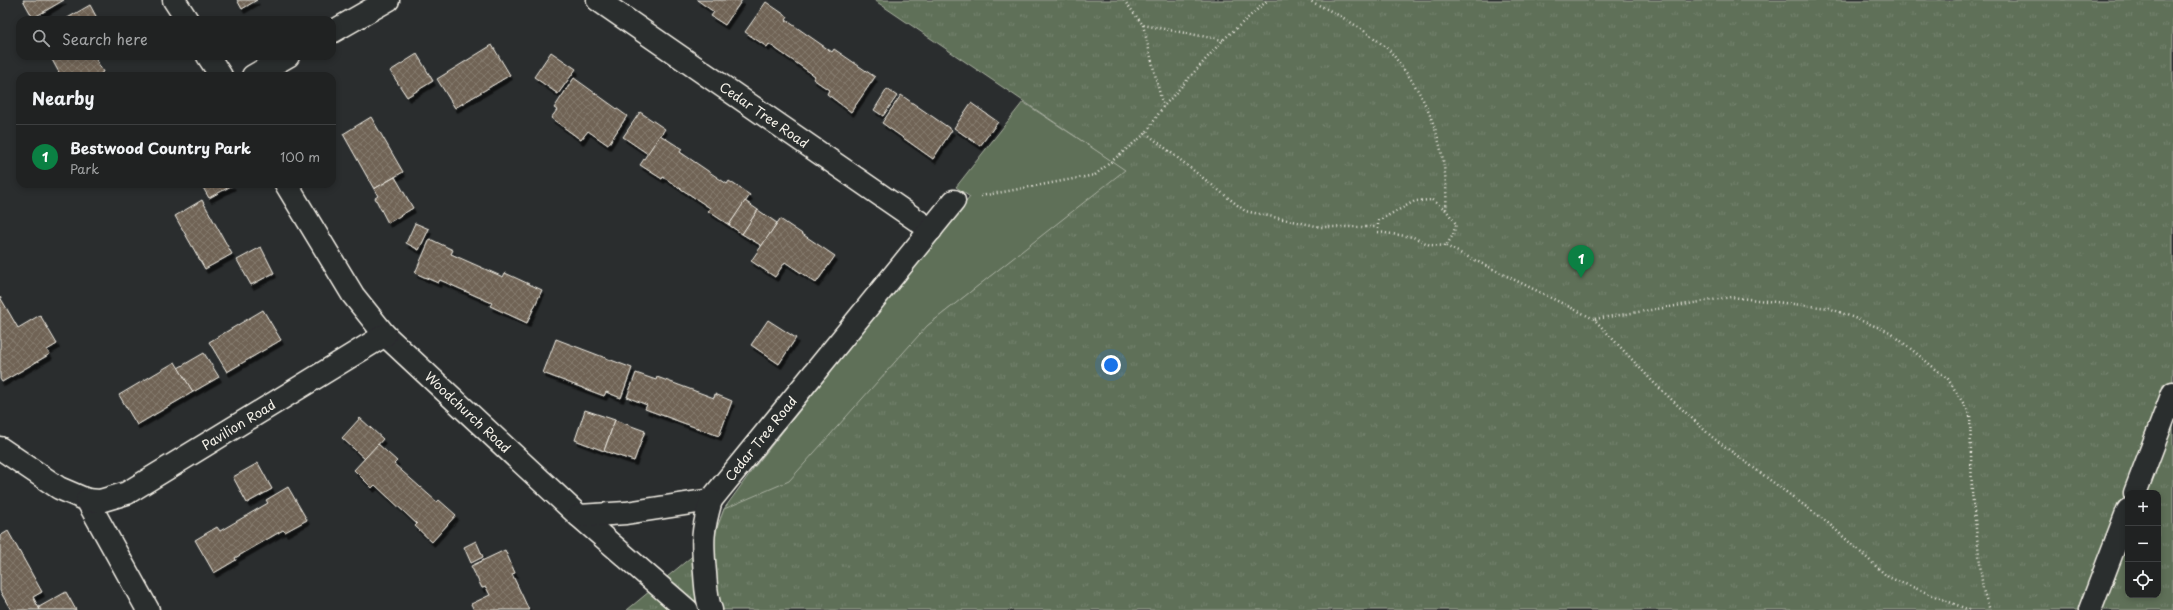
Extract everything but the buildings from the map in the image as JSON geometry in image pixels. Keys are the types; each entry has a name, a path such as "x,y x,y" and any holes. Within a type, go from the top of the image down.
{"street":[{"path":"174,0 184,16"},
{"path":"336,30 388,0"},
{"name":"Cedar Tree Road","path":"598,0 931,230"},
{"path":"211,60 218,72"},
{"path":"260,72 281,60"},
{"name":"Woodchurch Road","path":"288,188 353,295 385,335 579,516 687,610"},
{"name":"Cedar Tree Road","path":"710,610 707,600 702,544 704,522 711,500 954,201"},
{"name":"Pavilion Road","path":"0,448 59,488 87,500 100,502 127,493 385,335"},
{"path":"2135,490 2173,392"},
{"path":"87,500 148,610"},
{"path":"579,516 633,512 711,500"},
{"path":"2090,610 2125,518"}],"path":[{"path":"1124,0 1143,25 1163,107"},
{"path":"954,201 1095,175 1146,133 1163,107 1223,40 1268,0"},
{"path":"1308,0 1338,13 1389,50 1414,82 1435,128 1447,189 1446,210"},
{"path":"1143,25 1223,40"},
{"path":"1146,133 1245,210 1321,227 1377,227"},
{"path":"1446,246 1454,235 1456,224 1446,210 1432,200 1415,201 1378,221 1378,232 1413,237 1430,245 1446,246 1594,319 1655,384 1712,437 1828,523 1888,577 1969,610"},
{"path":"1594,319 1731,297 1829,308 1890,332 1948,379 1970,414 1972,492 1982,590 1990,610"}],"green space":[{"path":"874,0 2173,0 2173,610 627,610 713,539 724,509 789,481 927,326 1125,170"},
{"path":"1023,102 1126,170 927,326 781,610 713,539 724,509 753,469 970,197 956,187"}],"place":[{"name":"Bestwood Country Park","path":"1581,278"}]}
